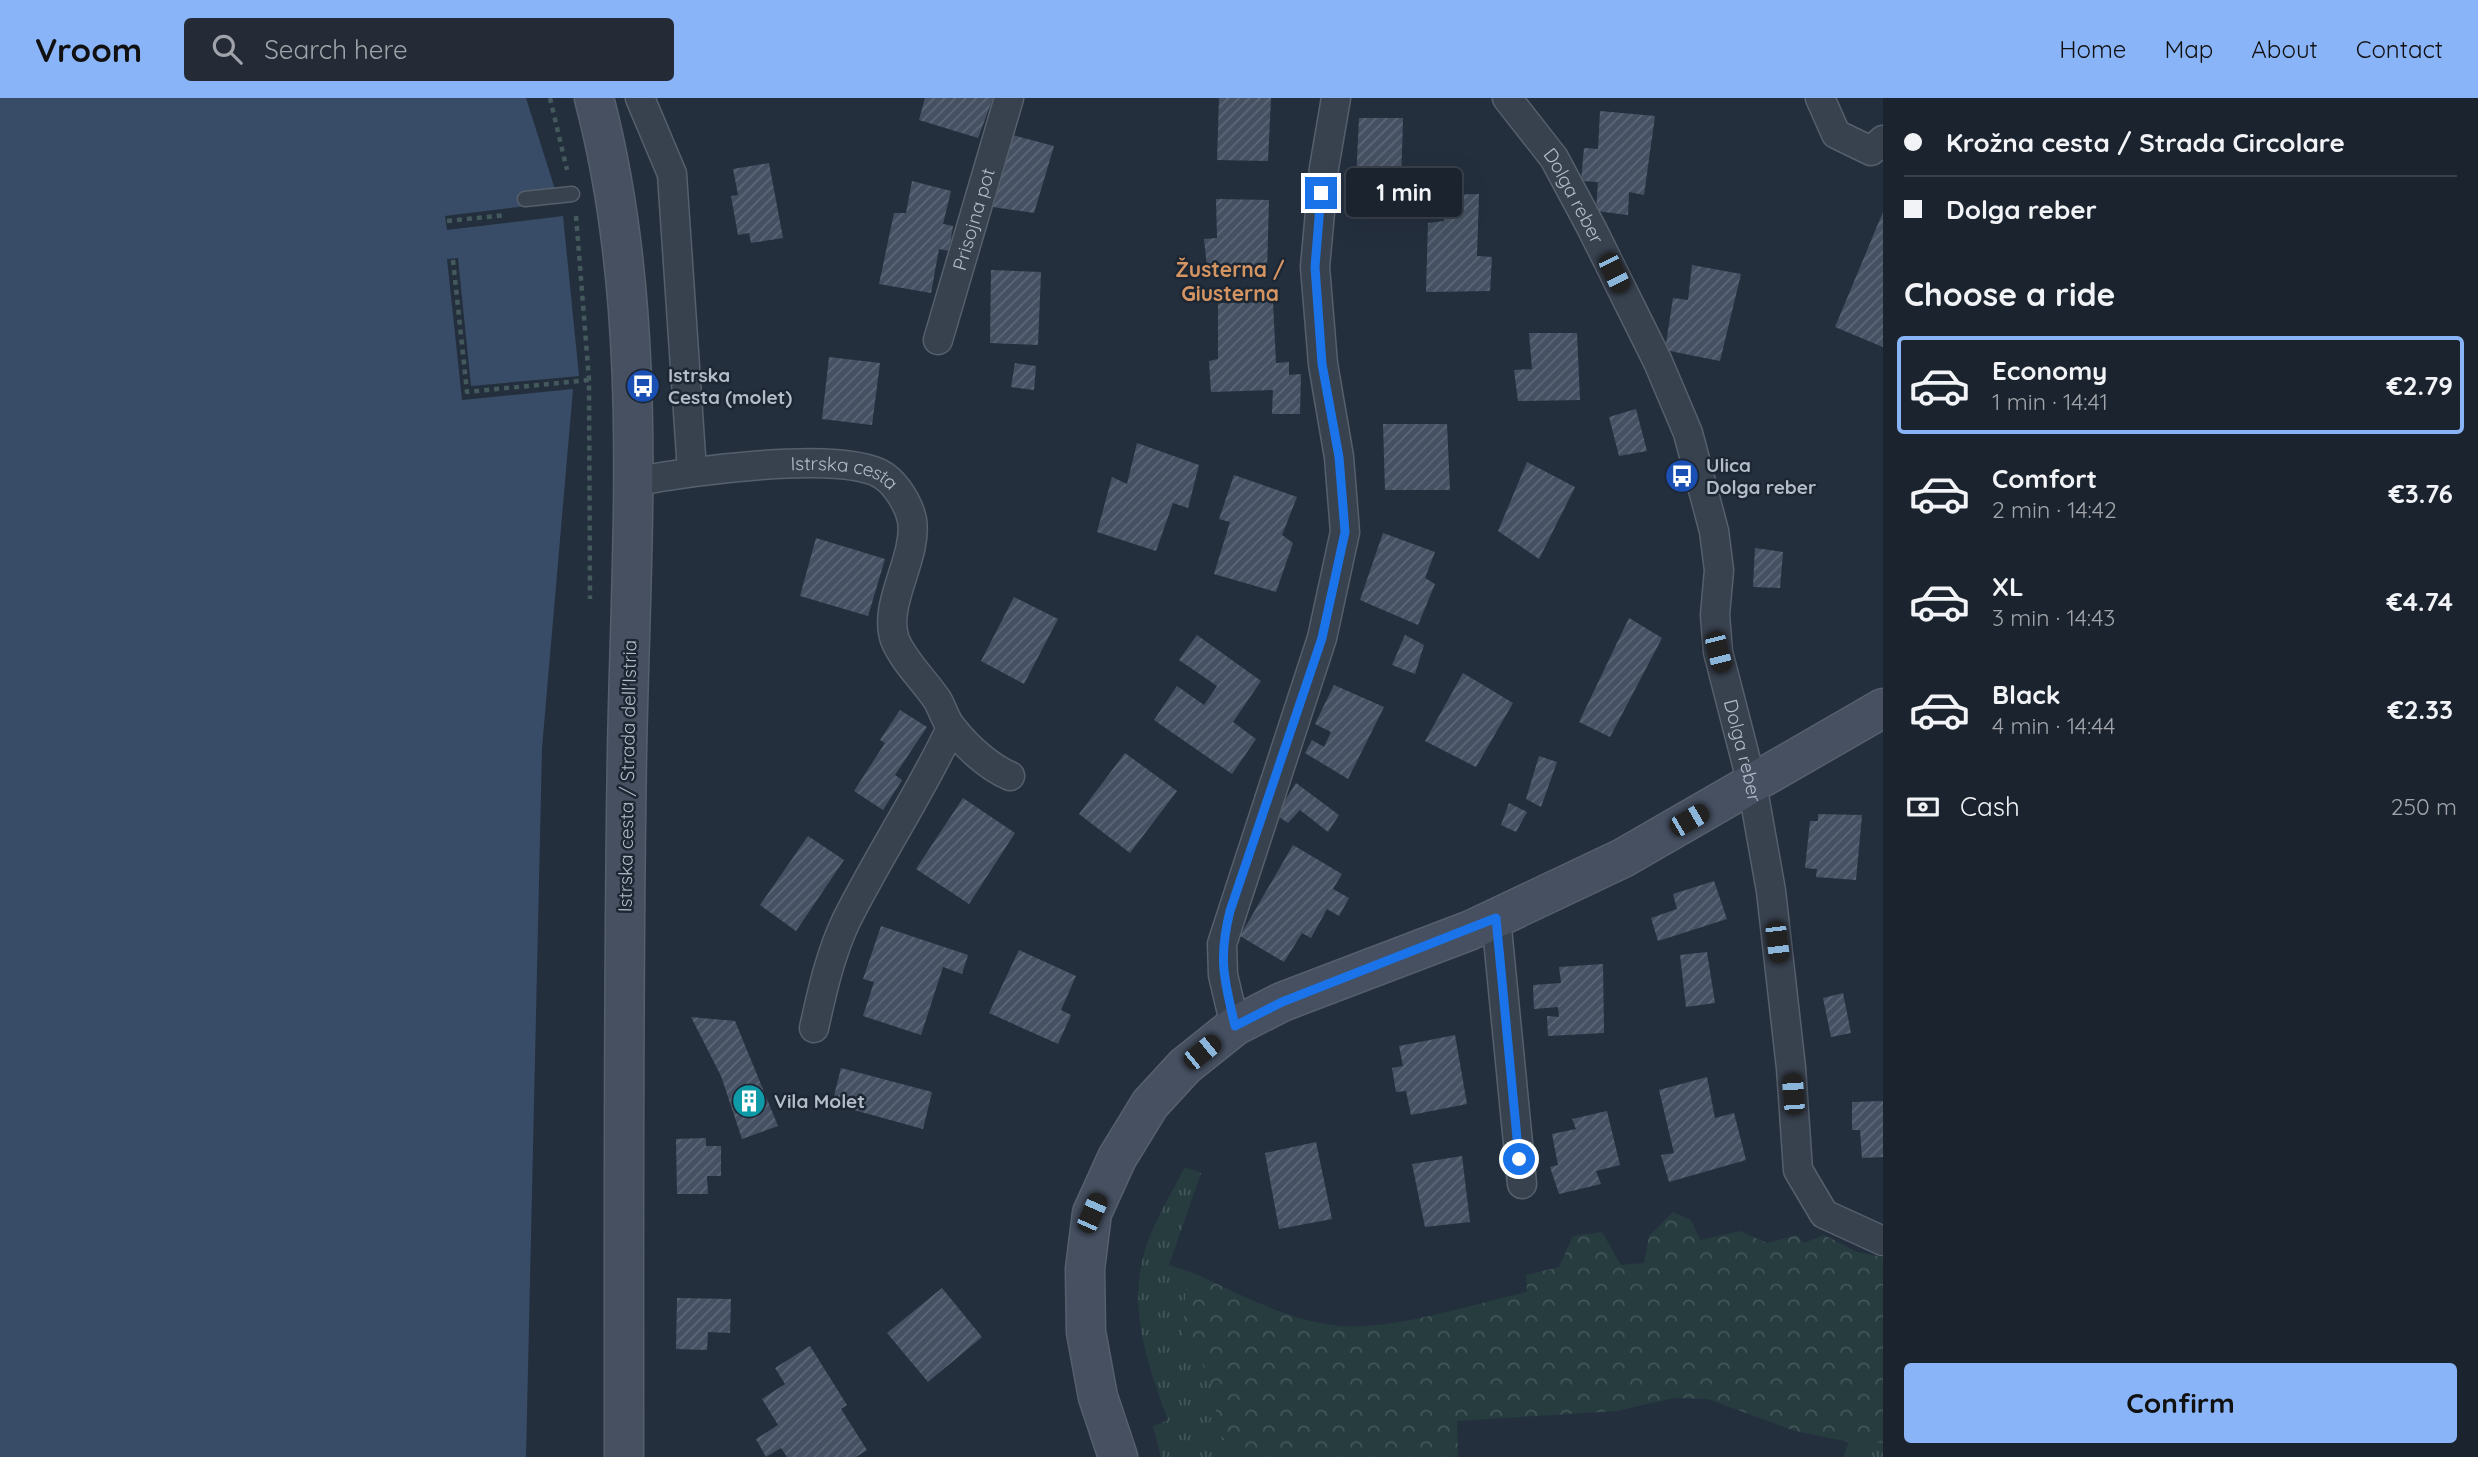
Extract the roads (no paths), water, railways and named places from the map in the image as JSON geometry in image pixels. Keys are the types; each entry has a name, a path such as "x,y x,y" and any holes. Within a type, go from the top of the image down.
{"street":[{"name":"Istrska cesta / Strada dell'Istria","path":"594,98 616,207 630,314 632,482 624,881 624,1457"},
{"path":"640,98 672,174 692,471"},
{"name":"Prisojna pot","path":"938,340 1009,98"},
{"path":"1235,1026 1223,975 1222,944 1322,638 1345,532 1339,457 1322,364 1315,267 1324,168 1336,98"},
{"name":"Dolga reber","path":"1507,98 1553,158 1592,229 1658,362 1688,433 1714,531 1719,570 1714,615 1718,652 1752,784 1771,891 1791,1068 1798,1170 1824,1214 1883,1241"},
{"path":"1820,98 1836,134 1871,150 1883,140"},
{"name":"Istrska cesta","path":"632,482 692,471 815,464 861,466 884,476 902,496 912,520 911,551 900,583 894,638 931,690 951,728 997,770 1010,776"},
{"path":"1118,1457 1098,1397 1086,1332 1085,1269 1092,1213 1117,1158 1150,1104 1185,1066 1235,1026 1282,1002 1496,918 1623,858 1883,708"},
{"path":"814,1028 829,964 846,922 931,771 951,728"},
{"path":"1496,918 1522,1185"}],"lane":[{"path":"525,199 572,194"}],"water":[{"path":"0,98 526,98 559,202 445,216 447,230 563,216 579,376 471,386 458,258 447,259 462,400 573,389 542,748 526,1457 0,1457"}],"place":[{"name":"Istrska Cesta (molet)","path":"643,386"},
{"name":"Ulica Dolga reber","path":"1682,476"},
{"name":"Vila Molet","path":"749,1101"}],"district":[{"name":"Žusterna / Giusterna","path":"1230,281"}]}
